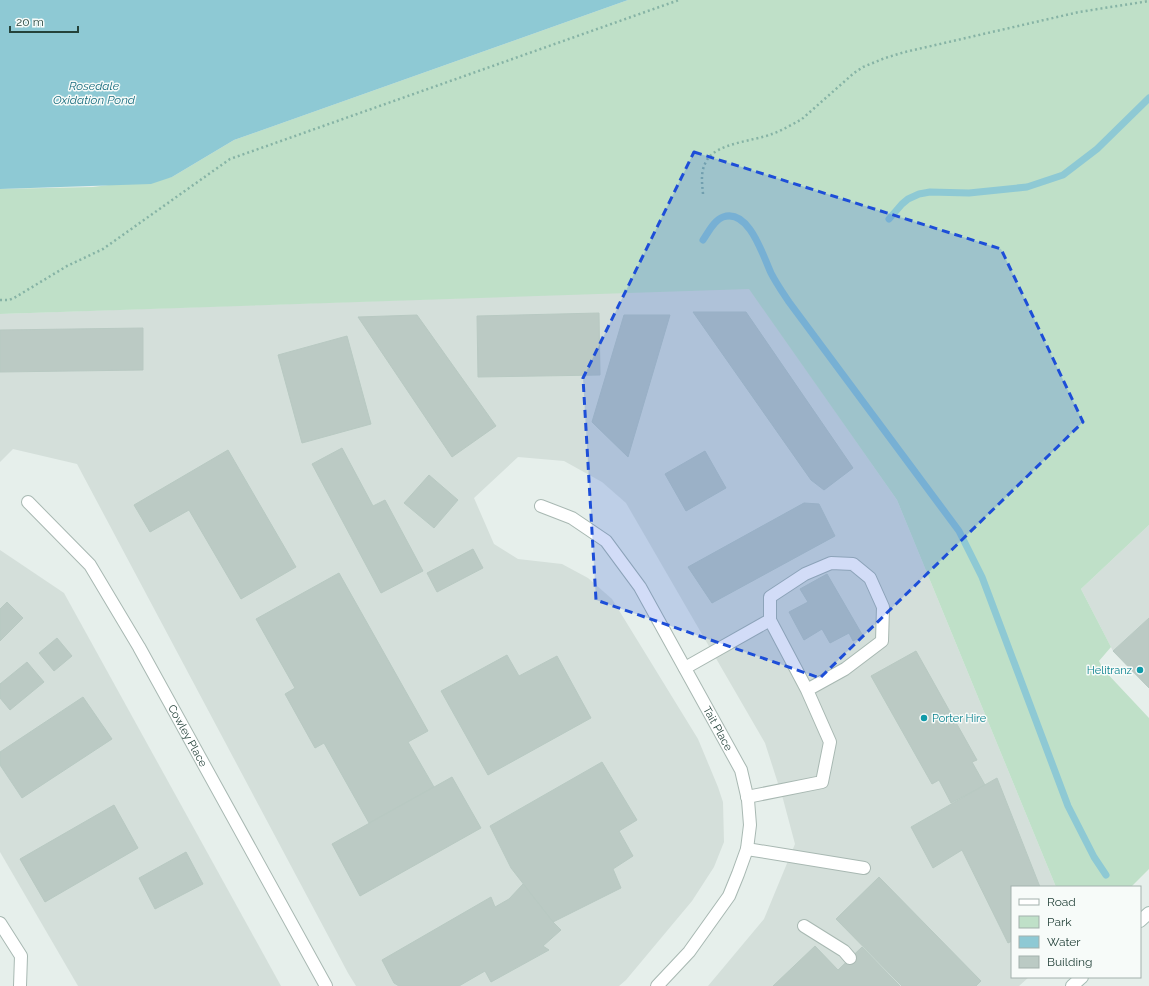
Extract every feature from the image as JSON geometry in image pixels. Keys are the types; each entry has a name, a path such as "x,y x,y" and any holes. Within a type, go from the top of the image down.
{"street":[{"name":"Cowley Place","path":"28,502 90,565 139,647 326,986"},
{"name":"Tait Place","path":"541,506 572,518 606,541 640,587 741,770 747,797 750,825 747,849 729,896 689,952 657,986"},
{"path":"747,797 822,782 830,742 807,690 770,620 770,597 805,574 831,563 853,564 870,578 883,607 882,641 845,669 807,690"},
{"path":"685,668 770,620"},
{"path":"747,849 864,868"},
{"path":"1141,921 1149,913"},
{"path":"0,923 21,956 20,986"},
{"path":"804,926 844,951 850,958"},
{"path":"1072,986 1081,978"}],"path":[{"path":"0,300 9,300 14,298 67,266 103,249 230,159 679,0"},
{"path":"703,194 703,168 710,156 726,147 772,134 793,124 854,73 868,65 905,52 1072,14 1149,1"}],"highlighted area":[{"path":"694,152 1001,249 1083,422 820,678 596,600 583,378"}],"shaded area":[{"path":"749,288 897,500 1056,886 1011,886 1011,978 1028,978 1019,986 708,986 764,919 795,844 783,799 765,743 626,503 602,482 564,461 518,457 474,498 494,544 518,559 562,564 588,578 612,599 698,739 723,802 724,842 714,867 692,901 626,980 619,986 356,986 77,464 13,449 0,462 0,314"},
{"path":"1149,525 1149,618 1113,651 1081,589"},
{"path":"0,550 64,593 281,986 78,986 0,852"}],"green space":[{"path":"628,0 1149,0 1149,525 1081,589 1111,647 1099,661 1103,669 1149,718 1149,869 1132,886 1056,886 897,500 749,289 0,314 0,189 93,187 172,177 234,140"}],"water":[{"name":"Rosedale Oxidation Pond","path":"0,0 628,0 234,140 172,177 151,184 0,189"}],"building":[{"path":"693,312 746,312 853,468 824,490 811,480"},
{"path":"599,313 600,375 478,377 477,316"},
{"path":"417,315 496,426 452,457 358,317"},
{"path":"624,315 670,315 628,457 592,422"},
{"path":"143,328 143,370 0,372 0,330"},
{"path":"347,336 371,424 302,443 278,355"},
{"path":"342,448 373,506 385,500 423,571 381,593 312,464"},
{"path":"228,450 296,567 241,599 189,510 150,532 134,505"},
{"path":"705,451 726,488 686,511 665,474"},
{"path":"429,475 458,500 434,528 404,503"},
{"path":"804,503 819,504 835,536 712,603 688,567"},
{"path":"473,549 483,568 437,592 427,573"},
{"path":"339,573 428,731 408,742 434,787 369,823 324,743 315,748 285,694 295,688 256,619"},
{"path":"827,574 863,636 853,641 849,633 830,643 822,629 804,640 789,612 808,602 800,589"},
{"path":"7,602 23,618 0,641 0,609"},
{"name":"Helitranz","path":"1149,618 1149,688 1113,651"},
{"path":"57,638 72,656 54,671 39,653"},
{"name":"Porter Hire","path":"916,651 977,760 972,762 985,785 951,803 939,780 932,784 871,676"},
{"path":"507,655 519,676 557,656 591,718 488,775 441,691"},
{"path":"27,662 44,682 10,710 0,698 0,684"},
{"path":"83,697 112,739 22,798 0,765 0,752"},
{"path":"602,762 637,820 619,831 633,856 613,869 621,888 553,922 511,868 490,826"},
{"path":"452,777 481,828 360,896 332,844"},
{"path":"997,778 1040,886 1011,886 1011,942 1008,943 962,850 933,868 911,827"},
{"path":"114,805 138,848 45,902 20,859"},
{"path":"186,852 203,884 155,909 139,878"},
{"path":"879,877 981,981 976,986 902,986 836,919"},
{"path":"523,884 561,930 543,946 549,950 491,982 485,971 459,986 399,986 394,983 382,960 491,897 495,907 509,899"},
{"path":"815,946 838,970 862,947 900,986 773,986"}],"waterway":[{"path":"889,219 902,204 908,199 919,194 930,192 969,193 1027,187 1063,175 1097,149 1149,98"},
{"path":"703,240 714,224 723,217 732,216 748,226 759,245 773,277 789,302 959,531 982,577 1068,806 1094,857 1106,875"}],"place":[{"name":"Helitranz","path":"1140,670"},
{"name":"Porter Hire","path":"924,718"}]}
